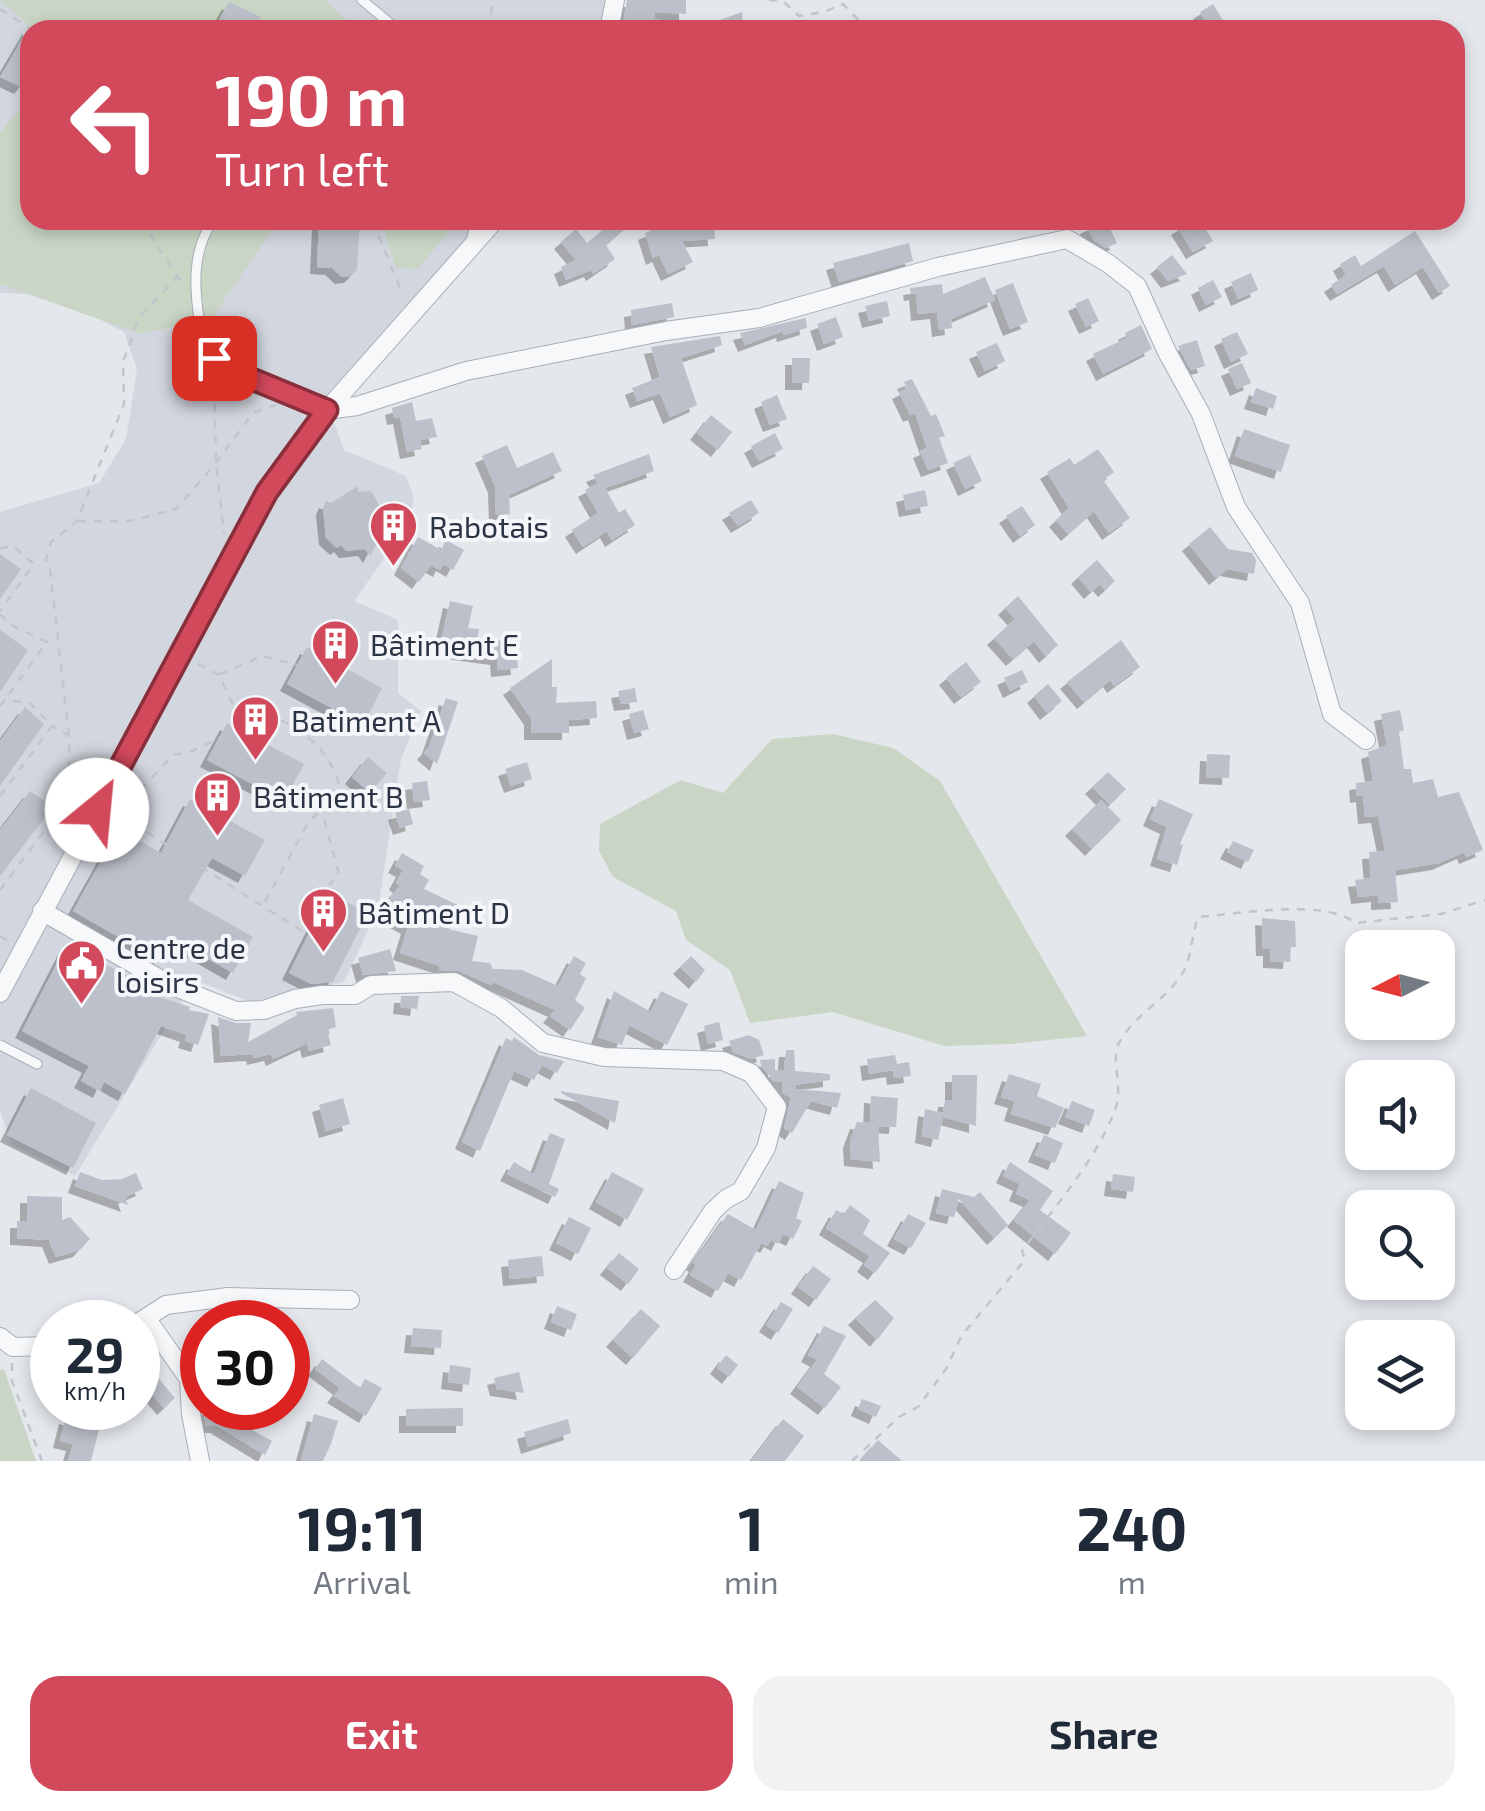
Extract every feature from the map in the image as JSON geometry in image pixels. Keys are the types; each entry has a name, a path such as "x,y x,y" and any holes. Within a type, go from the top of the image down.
{"street":[{"path":"0,993 267,492 327,410 486,230"},
{"path":"327,410 357,406 466,371 666,331 759,318 938,267 1067,239 1137,286 1166,352 1201,414 1236,508 1300,603 1332,714 1366,740"},
{"path":"42,912 170,985 236,1010 264,1010 322,995 355,995 370,985 454,982 501,1008 543,1044 604,1057 723,1062 751,1073 777,1108 766,1148 740,1191 714,1211 674,1270"},
{"path":"160,1309 228,1297 350,1300"},
{"path":"160,1343 189,1379 200,1461"}],"lane":[{"path":"362,0 386,20"},
{"path":"207,230 198,251 197,307 202,336 214,358 252,379 327,410"},
{"path":"470,247 474,230"},
{"path":"0,1045 37,1064"}],"path":[{"path":"769,0 783,1 799,16 843,4 858,20"},
{"path":"148,230 197,307"},
{"path":"378,230 411,314"},
{"path":"0,890 68,798 69,736 46,560 51,542 76,520 124,404 122,362 139,318 178,276"},
{"path":"214,358 216,463 227,565"},
{"path":"76,520 130,521 176,509 252,414 298,398"},
{"path":"0,548 13,546 34,564 0,612 8,624 46,642 0,706"},
{"path":"178,654 219,675 238,715 270,716 310,738 333,763 339,784 325,808 309,821 264,902"},
{"path":"219,675 263,656 297,665"},
{"path":"4,700 30,703 52,726 69,736"},
{"path":"0,796 52,726"},
{"path":"109,828 173,756 218,739"},
{"path":"325,808 324,819 340,874 329,885"},
{"path":"118,814 308,935"},
{"path":"852,1461 899,1416 918,1407 946,1369 962,1334 1025,1260 1022,1251 1088,1162 1121,1092 1116,1049 1128,1027 1166,995 1187,966 1189,942 1198,917 1306,907 1345,914 1355,923 1441,914 1485,900"},
{"path":"6,1342 12,1381 42,1461"}],"shaded area":[{"path":"0,0 609,0 604,20 20,20 20,230 474,230 325,398 344,450 406,476 414,498 409,524 354,601 398,620 398,693 421,711 401,759 378,909 344,982 250,1002 195,980 75,1176 12,1145 0,1111 0,512 99,483 126,439 137,369 124,332 76,307 26,294 0,293"}],"green space":[{"path":"0,0 325,0 346,20 23,20"},
{"path":"20,108 20,230 271,230 212,318 141,334 0,284 0,133"},
{"path":"384,230 446,230 418,269 396,268"},
{"path":"833,734 893,748 940,781 1087,1036 944,1046 833,1012 750,1023 730,970 686,940 676,911 613,877 599,851 600,824 681,780 723,793 772,739"},
{"path":"4,1369 36,1461 0,1461 0,1370"}],"building":[{"path":"627,0 686,0 686,14 654,12 655,20 624,20"},
{"path":"229,2 261,17 259,20 219,20"},
{"path":"1213,4 1223,20 1204,20 1200,12"},
{"path":"742,12 743,20 720,20"},
{"path":"20,43 20,87 0,77"},
{"path":"319,230 359,230 357,270 351,276 342,277 332,268 317,267"},
{"path":"577,230 587,243 602,230 623,230 606,245 615,259 593,274 591,270 566,280 561,267 576,260 561,242"},
{"path":"714,230 715,239 682,241 693,262 668,274 659,255 653,258 645,233"},
{"path":"1089,230 1111,230 1117,243 1106,248 1094,240"},
{"path":"1179,230 1206,230 1213,241 1193,252"},
{"path":"1415,231 1450,286 1439,293 1423,267 1395,285 1384,266 1337,294 1331,285 1346,275 1340,264 1355,255 1361,266"},
{"path":"909,243 913,261 839,282 833,263"},
{"path":"1172,255 1187,274 1168,281 1157,267"},
{"path":"1251,273 1258,290 1238,299 1231,282"},
{"path":"985,277 995,300 951,319 952,328 939,330 937,312 918,314 916,293 911,294 910,288 942,284 943,294"},
{"path":"1213,280 1222,297 1206,305 1198,288"},
{"path":"1013,283 1028,322 1010,329 995,290"},
{"path":"1088,298 1099,321 1086,327 1075,304"},
{"path":"887,301 890,316 869,321 865,306"},
{"path":"672,303 674,317 632,325 631,310"},
{"path":"836,317 843,337 824,344 817,324"},
{"path":"806,318 807,328 784,335 783,331 745,345 740,333"},
{"path":"1141,325 1152,349 1103,374 1093,354 1127,338 1125,333"},
{"path":"1237,332 1248,354 1231,362 1221,339"},
{"path":"720,336 722,345 681,358 697,405 670,417 660,393 637,401 632,388 660,377 651,347"},
{"path":"1197,340 1205,366 1191,370 1178,346"},
{"path":"997,343 1005,361 985,371 976,352"},
{"path":"792,358 810,358 809,383 792,383"},
{"path":"1242,363 1251,383 1237,389 1228,369"},
{"path":"912,379 931,416 936,414 945,436 939,438 948,463 928,470 920,451 927,448 915,413 910,415 899,392 907,388 904,382"},
{"path":"1256,388 1277,396 1273,409 1251,402"},
{"path":"777,395 787,419 770,425 761,402"},
{"path":"412,402 416,421 432,418 437,437 420,440 422,449 407,452 400,417 394,418 392,408"},
{"path":"711,415 732,432 718,450 697,433"},
{"path":"1244,429 1290,445 1281,472 1235,456"},
{"path":"775,433 783,449 759,461 751,446"},
{"path":"507,445 517,468 553,452 562,471 509,495 510,514 496,515 495,486 482,456"},
{"path":"1098,449 1114,472 1103,480 1130,518 1109,533 1094,511 1068,534 1056,520 1069,508 1047,472 1070,458 1074,465"},
{"path":"649,454 654,471 605,488 619,513 625,509 635,525 612,540 607,531 583,547 572,530 598,513 585,490 598,483 593,475"},
{"path":"970,455 982,481 965,489 953,463"},
{"path":"358,486 358,492 371,491 380,506 391,500 394,525 386,526 370,556 365,549 346,551 341,545 337,548 326,538 326,501 331,503"},
{"path":"925,490 928,506 906,510 903,495"},
{"path":"751,500 759,513 738,526 729,513"},
{"path":"1022,506 1035,525 1020,536 1006,516"},
{"path":"1210,527 1228,549 1252,553 1256,560 1254,574 1227,569 1216,578 1189,544"},
{"path":"418,537 441,550 446,540 464,550 453,570 443,564 440,570 431,565 419,582 401,568"},
{"path":"0,554 21,569 0,599"},
{"path":"1097,560 1115,581 1105,590 1100,584 1091,592 1078,577"},
{"path":"1018,596 1058,645 1046,656 1034,641 1013,659 994,638 1015,619 1005,608"},
{"path":"450,601 473,606 468,628 479,629 477,642 515,639 518,668 498,670 497,658 439,650"},
{"path":"0,630 28,650 0,692"},
{"path":"1121,640 1140,667 1114,686 1110,680 1084,702 1067,682"},
{"name":"Bâtiment E","path":"307,647 382,688 363,725 287,684"},
{"path":"552,659 556,703 596,701 597,718 569,720 569,733 531,733 531,718 510,688"},
{"path":"966,662 981,682 961,697 946,678"},
{"path":"1022,670 1028,682 1010,691 1004,678"},
{"path":"1048,684 1062,701 1047,713 1034,696"},
{"path":"635,688 637,702 621,704 618,691"},
{"path":"446,698 458,702 437,764 424,753"},
{"path":"25,707 44,724 0,786 0,741"},
{"path":"643,710 649,729 634,733 629,714"},
{"path":"1400,710 1404,769 1411,769 1413,783 1433,779 1438,797 1459,792 1483,850 1466,857 1464,852 1439,863 1395,870 1398,902 1378,903 1378,895 1358,897 1355,880 1371,878 1369,852 1385,851 1378,816 1365,817 1363,795 1357,796 1356,783 1373,781 1368,752 1387,745 1381,714"},
{"name":"Batiment A","path":"227,723 304,764 284,801 207,760"},
{"path":"1207,754 1230,755 1229,778 1206,777"},
{"path":"368,757 387,773 370,793 352,777"},
{"path":"527,762 532,779 511,786 505,769"},
{"path":"1108,772 1126,789 1110,805 1092,787"},
{"path":"427,781 430,800 414,802 412,783"},
{"path":"30,791 53,807 0,876 0,830"},
{"path":"190,799 265,840 245,876 212,858 188,900 253,937 233,973 172,938 159,960 73,911 119,829 161,853"},
{"path":"1159,799 1193,814 1180,844 1183,845 1177,865 1157,859 1167,827 1150,819"},
{"path":"1101,800 1121,820 1092,849 1072,829"},
{"path":"409,809 413,824 400,828 395,813"},
{"path":"1233,841 1254,850 1248,862 1227,852"},
{"path":"402,853 424,866 420,874 429,880 424,889 468,910 448,929 478,936 472,961 490,963 493,969 522,970 558,986 574,956 586,963 580,974 586,978 575,1000 585,1008 570,1030 550,1016 555,1010 493,982 491,985 459,971 439,970 440,966 400,953 408,927 379,911 400,886 396,883 403,870 395,866"},
{"name":"Bâtiment D","path":"329,893 368,913 333,982 311,984 289,973"},
{"path":"1262,918 1295,921 1296,947 1291,947 1290,962 1270,961 1270,949 1263,949"},
{"name":"Centre de loisirs","path":"67,944 141,983 137,990 209,1014 198,1045 185,1041 187,1035 161,1026 125,1094 104,1082 100,1091 81,1081 89,1066 22,1031"},
{"path":"390,949 396,971 363,975 358,958"},
{"path":"691,956 705,970 696,982 680,967"},
{"path":"614,991 651,1012 661,991 688,1004 667,1045 629,1025 622,1045 598,1037"},
{"path":"401,996 419,996 417,1009 400,1007"},
{"path":"333,1008 336,1027 327,1030 331,1045 309,1051 307,1043 273,1059 271,1054 254,1058 253,1054 221,1056 218,1017 251,1023 248,1042 297,1015 296,1012"},
{"path":"719,1022 723,1040 708,1044 704,1026"},
{"path":"749,1035 759,1040 764,1055 751,1059 733,1052 729,1041"},
{"path":"514,1037 539,1055 564,1061 557,1073 542,1065 534,1080 514,1071 480,1151 462,1142 506,1038 512,1041"},
{"path":"786,1050 794,1050 795,1071 830,1074 830,1080 795,1085 796,1089 841,1093 837,1108 811,1101 792,1133 784,1128 791,1097 782,1093 783,1082 774,1082 760,1060 775,1059 775,1070 784,1071"},
{"path":"895,1055 897,1064 909,1062 911,1076 894,1078 893,1070 869,1074 867,1059"},
{"path":"1009,1074 1041,1084 1037,1096 1064,1108 1055,1128 1011,1114 1015,1101 1001,1097"},
{"path":"952,1075 977,1075 976,1126 943,1117 938,1140 922,1136 925,1109 943,1113 945,1100 952,1100"},
{"path":"31,1088 96,1123 73,1168 7,1135"},
{"path":"561,1093 619,1101 615,1123"},
{"path":"871,1096 898,1098 896,1127 878,1126 880,1162 851,1159 850,1141 857,1122 870,1123"},
{"path":"343,1098 350,1124 326,1131 319,1105"},
{"path":"1072,1101 1095,1110 1089,1126 1065,1117"},
{"path":"550,1133 565,1139 549,1184 559,1189 555,1197 507,1174 514,1162 534,1174"},
{"path":"1044,1135 1063,1143 1055,1163 1035,1155"},
{"path":"1010,1162 1053,1191 1040,1210 1071,1233 1055,1254 1014,1220 1030,1200 1016,1194 1020,1184 1003,1176"},
{"path":"80,1172 102,1180 122,1179 136,1173 143,1189 125,1197 128,1205 75,1186"},
{"path":"612,1172 644,1189 627,1220 596,1202"},
{"path":"1113,1174 1135,1177 1133,1192 1111,1189"},
{"path":"779,1181 804,1193 796,1218 802,1221 793,1239 783,1234 778,1244 771,1240 767,1246 761,1243 741,1280 728,1273 718,1291 690,1275 696,1265 693,1263 728,1214 756,1230"},
{"path":"942,1189 974,1197 980,1192 1008,1225 994,1238 959,1199 954,1217 936,1213"},
{"path":"27,1196 62,1197 62,1220 70,1217 90,1239 80,1250 56,1257 49,1240 17,1238 17,1221 27,1221"},
{"path":"850,1205 870,1220 863,1234 890,1253 875,1273 864,1265 870,1256 826,1228 836,1210 844,1214"},
{"path":"908,1214 926,1223 911,1248 894,1239"},
{"path":"569,1217 591,1228 578,1254 556,1243"},
{"path":"619,1253 639,1269 628,1284 607,1268"},
{"path":"542,1256 544,1276 510,1279 508,1260"},
{"path":"813,1266 831,1279 816,1300 798,1287"},
{"path":"875,1300 894,1318 877,1340 855,1318"},
{"path":"781,1302 793,1309 778,1333 766,1325"},
{"path":"557,1306 577,1314 571,1330 551,1322"},
{"path":"641,1309 660,1326 633,1358 613,1340"},
{"path":"824,1326 846,1336 824,1374 841,1387 825,1408 797,1387 817,1360 808,1355"},
{"path":"413,1328 442,1330 441,1348 411,1346"},
{"path":"726,1355 738,1365 729,1377 717,1367"},
{"path":"322,1359 360,1388 365,1379 382,1388 366,1416 334,1396 340,1388 315,1369"},
{"path":"450,1365 471,1368 469,1385 448,1382"},
{"path":"519,1372 524,1393 497,1389 494,1378"},
{"path":"160,1380 175,1398 164,1408 160,1403"},
{"path":"862,1399 881,1406 876,1417 858,1409"},
{"path":"463,1408 463,1426 406,1426 406,1409"},
{"path":"314,1414 338,1421 323,1461 301,1461"},
{"path":"568,1419 571,1433 528,1447 524,1432"},
{"path":"783,1419 804,1436 785,1461 751,1461"},
{"path":"63,1430 99,1430 91,1461 68,1461 73,1444 60,1441"},
{"path":"224,1430 252,1430 272,1441 265,1455"},
{"path":"878,1440 902,1461 860,1461"}],"place":[{"name":"Rabotais","path":"394,568"},
{"name":"Bâtiment E","path":"335,686"},
{"name":"Batiment A","path":"256,762"},
{"name":"Bâtiment B","path":"218,838"},
{"name":"Bâtiment D","path":"323,954"},
{"name":"Centre de loisirs","path":"81,1006"}],"route":[{"path":"97,810 267,492 327,410 252,379 214,358"}]}
